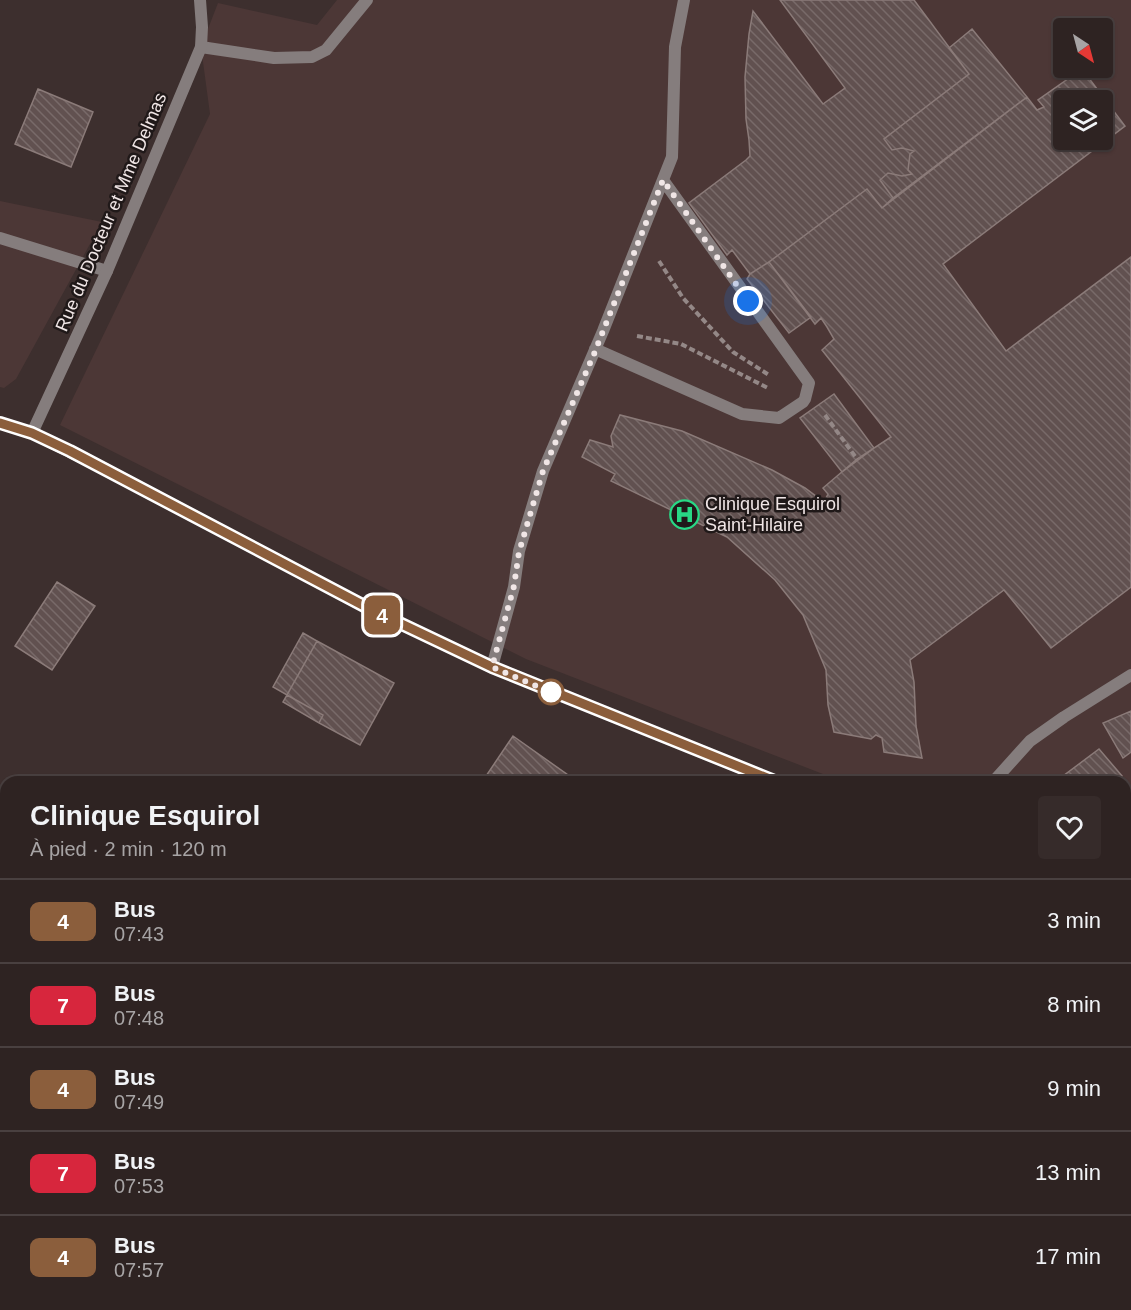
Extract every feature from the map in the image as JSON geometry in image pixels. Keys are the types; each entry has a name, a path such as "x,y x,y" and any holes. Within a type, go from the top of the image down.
{"street":[{"name":"Rue du Docteur et Mme Delmas","path":"32,433 107,271 201,47 200,0"},
{"path":"201,47 274,58 312,57 326,50 367,0"},
{"path":"492,667 514,586 519,552 543,471 603,330 672,157 675,47 684,0"},
{"path":"595,349 742,414 779,418 804,401 809,383 663,180"},
{"path":"0,238 107,271"},
{"path":"0,423 32,433 107,470 370,609 492,667 762,776"},
{"path":"998,776 1030,741 1131,675"}],"path":[{"path":"642,234 683,298 732,352 804,401"},
{"path":"603,330 681,344 759,385 818,406 857,459"}],"shaded area":[{"name":"Clinique Esquirol Saint-Hilaire","path":"337,0 1131,0 1131,776 828,776 526,659 60,425 210,114 201,47 218,3 317,25"},
{"path":"0,201 102,222 16,379 4,388 0,387"}],"building":[{"path":"780,0 914,0 969,74 884,139 892,150 902,148 914,151 910,154 908,170 912,174 902,176 888,173 880,180 893,198 882,208 867,189 750,274 732,250 727,255 689,203 750,156 745,77 753,11 823,104 845,88"},
{"path":"972,29 1027,97 893,198 880,180 888,173 902,176 912,174 908,170 910,154 914,151 902,148 892,150 884,139 969,74 949,48"},
{"path":"1069,78 1089,78 1098,90 1053,90 1053,150 1093,150 943,264 1006,351 1131,257 1131,587 1051,648 1004,590 910,660 914,682 916,726 922,758 884,752 882,738 876,735 871,739 834,732 828,705 826,670 803,615 775,580 727,537 611,481 615,474 582,457 590,440 613,447 611,436 620,415 682,431 772,470 805,488 824,502 828,494 823,488 857,459 891,437 822,350 834,339 821,318 815,324 769,262 867,189 882,208 1027,97 1037,110 1044,107 1038,100"},
{"path":"38,89 93,112 71,167 15,144"},
{"path":"1113,110 1125,126 1113,135"},
{"path":"769,262 811,317 789,333 747,279 750,274"},
{"path":"834,394 874,448 842,472 800,418"},
{"path":"57,582 95,606 52,670 15,646"},
{"path":"303,633 317,641 287,695 273,687"},
{"path":"317,641 394,683 360,745 319,723 323,715 287,695"},
{"path":"287,695 323,715 319,723 283,702"},
{"path":"1131,711 1131,752 1123,758 1103,723"},
{"path":"513,736 570,776 486,776"},
{"path":"1099,749 1122,776 1063,776"}],"bus line":[{"name":"4","path":"0,423 32,433 70,451 370,609 492,667 762,776"}],"place":[{"name":"Clinique Esquirol Saint-Hilaire","path":"684,514"}],"route":[{"path":"551,692 553,693 492,667 514,586 519,552 543,471 594,354 663,180 748,301"}]}
